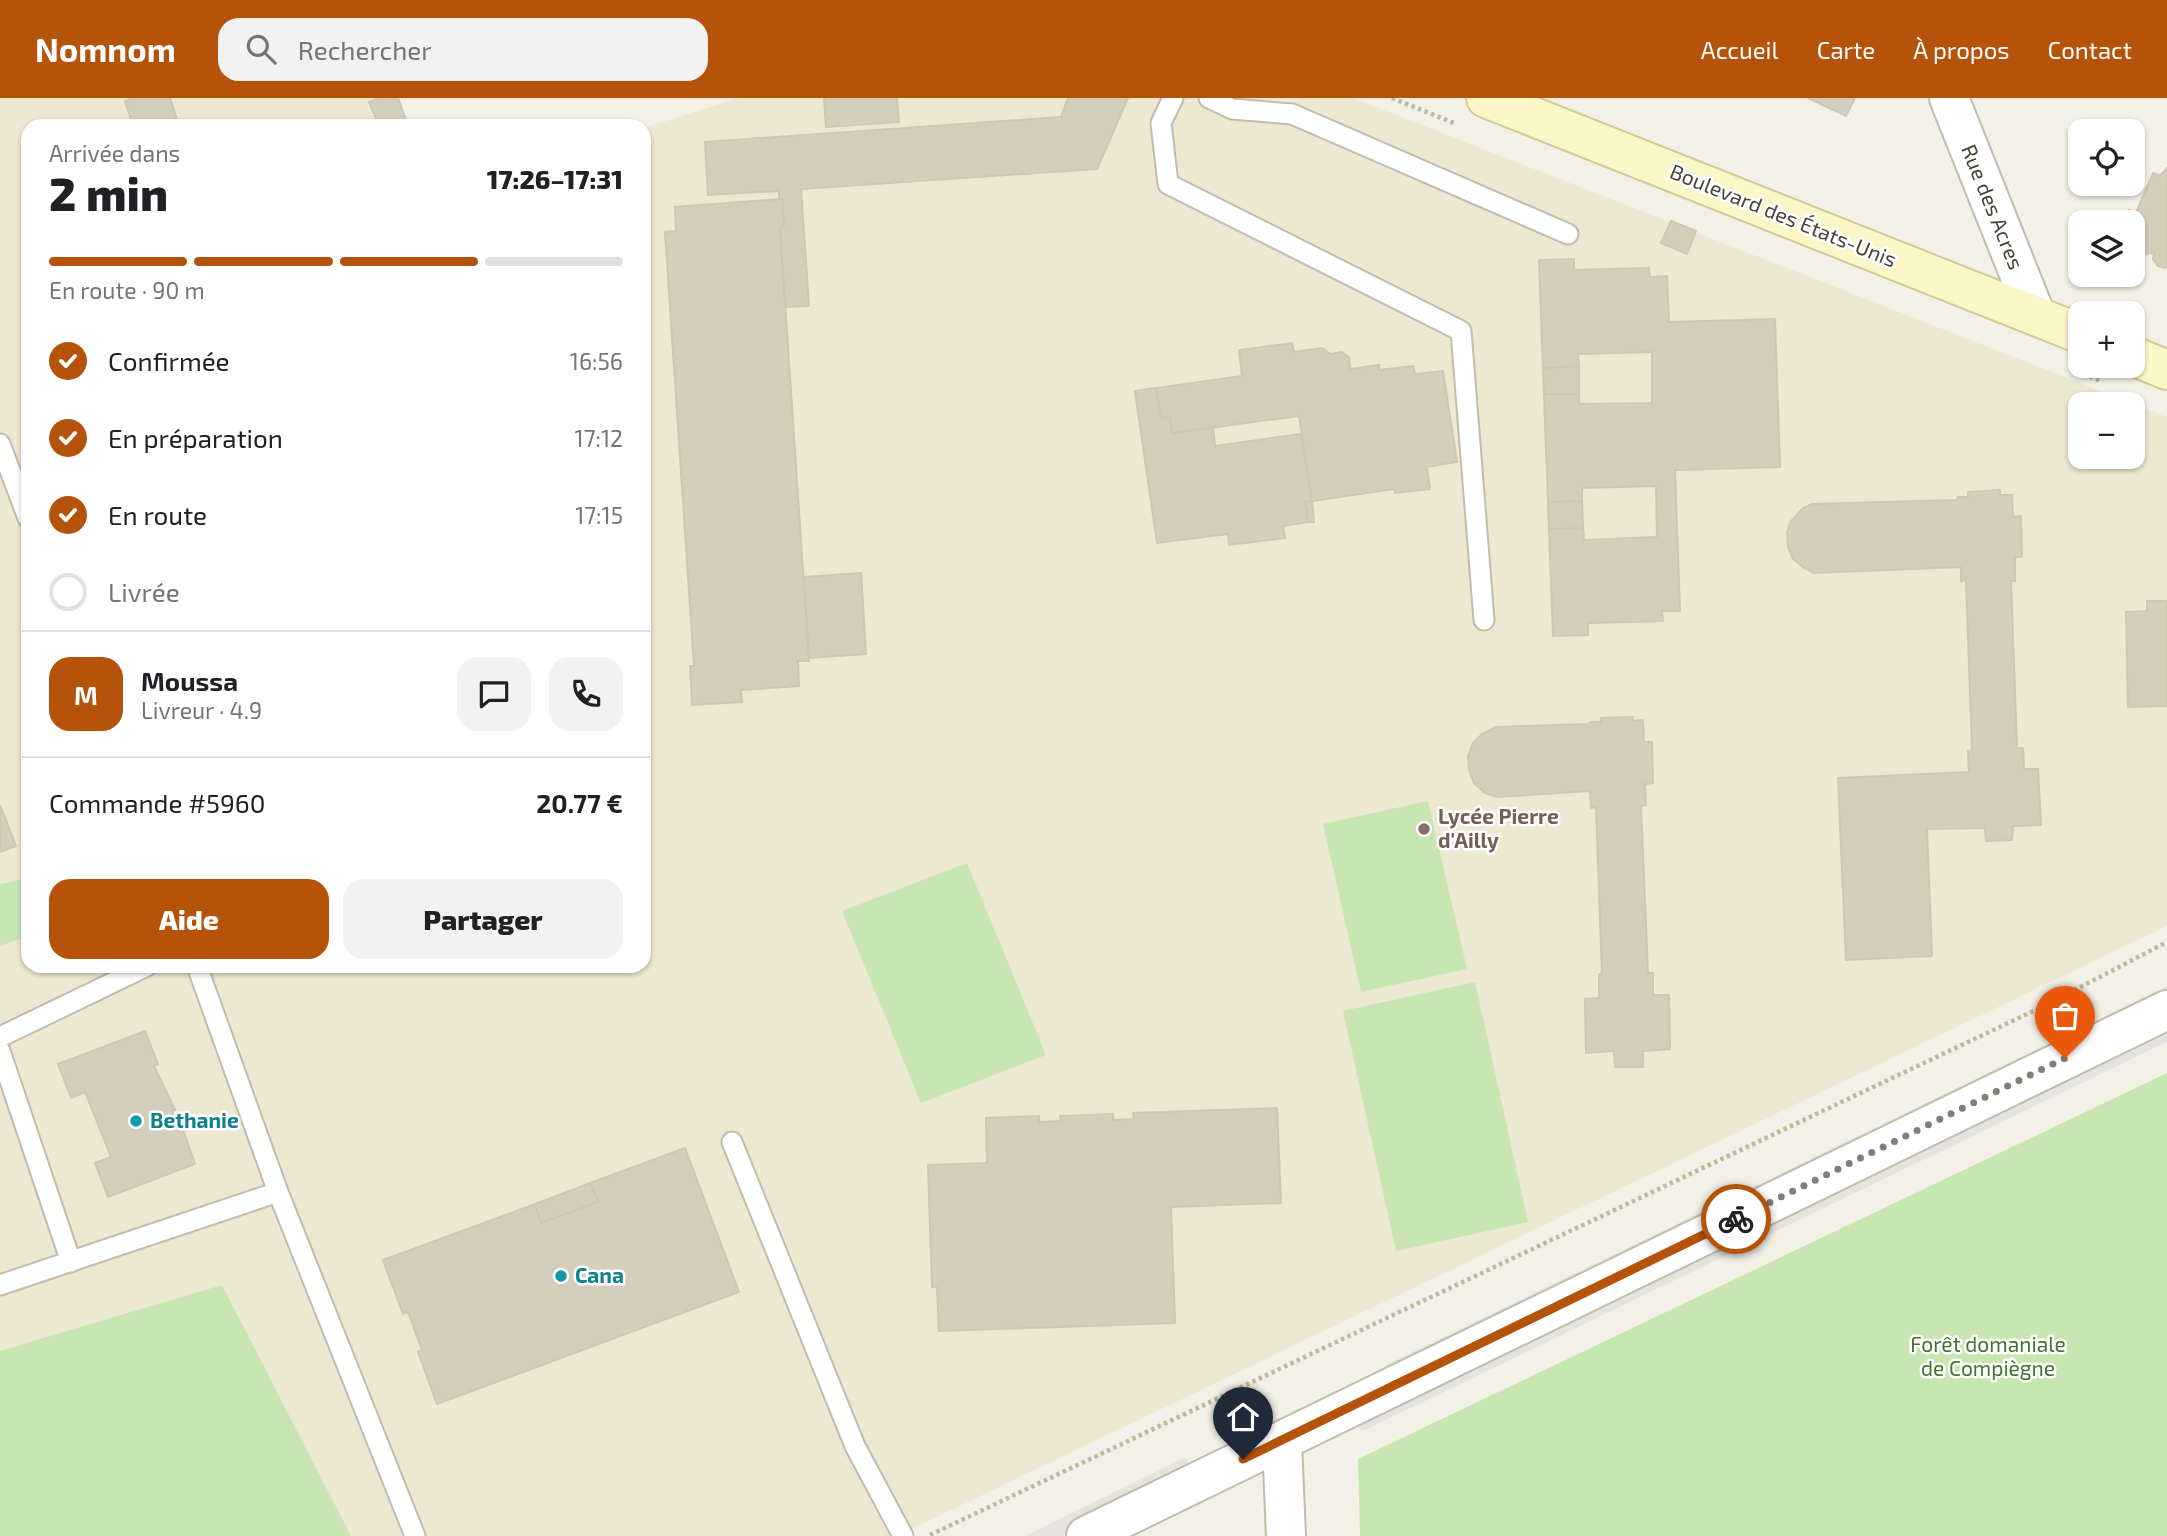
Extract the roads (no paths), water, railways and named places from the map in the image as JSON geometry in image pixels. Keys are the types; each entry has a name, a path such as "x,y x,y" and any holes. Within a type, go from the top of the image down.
{"street":[{"name":"Boulevard des États-Unis","path":"1486,98 2068,329"},
{"name":"Rue des Acres","path":"1949,98 2036,316"},
{"path":"2145,361 2167,370"},
{"path":"1086,1536 2167,1010"},
{"path":"1282,1442 1286,1536"}],"lane":[{"path":"1172,98 1161,123 1168,184 1461,331 1484,620"},
{"path":"1209,98 1232,109 1292,114 1568,234"},
{"path":"0,444 21,500"},
{"path":"0,1037 133,973"},
{"path":"200,973 278,1192 415,1536"},
{"path":"0,1051 71,1262"},
{"path":"732,1142 855,1446 903,1536"},
{"path":"0,1285 278,1192"}],"place":[{"name":"Lycée Pierre d'Ailly","path":"1424,829"},
{"name":"Bethanie","path":"136,1121"},
{"name":"Cana","path":"561,1276"}],"park label":[{"name":"Forêt domaniale de Compiègne","path":"1988,1357"}]}
